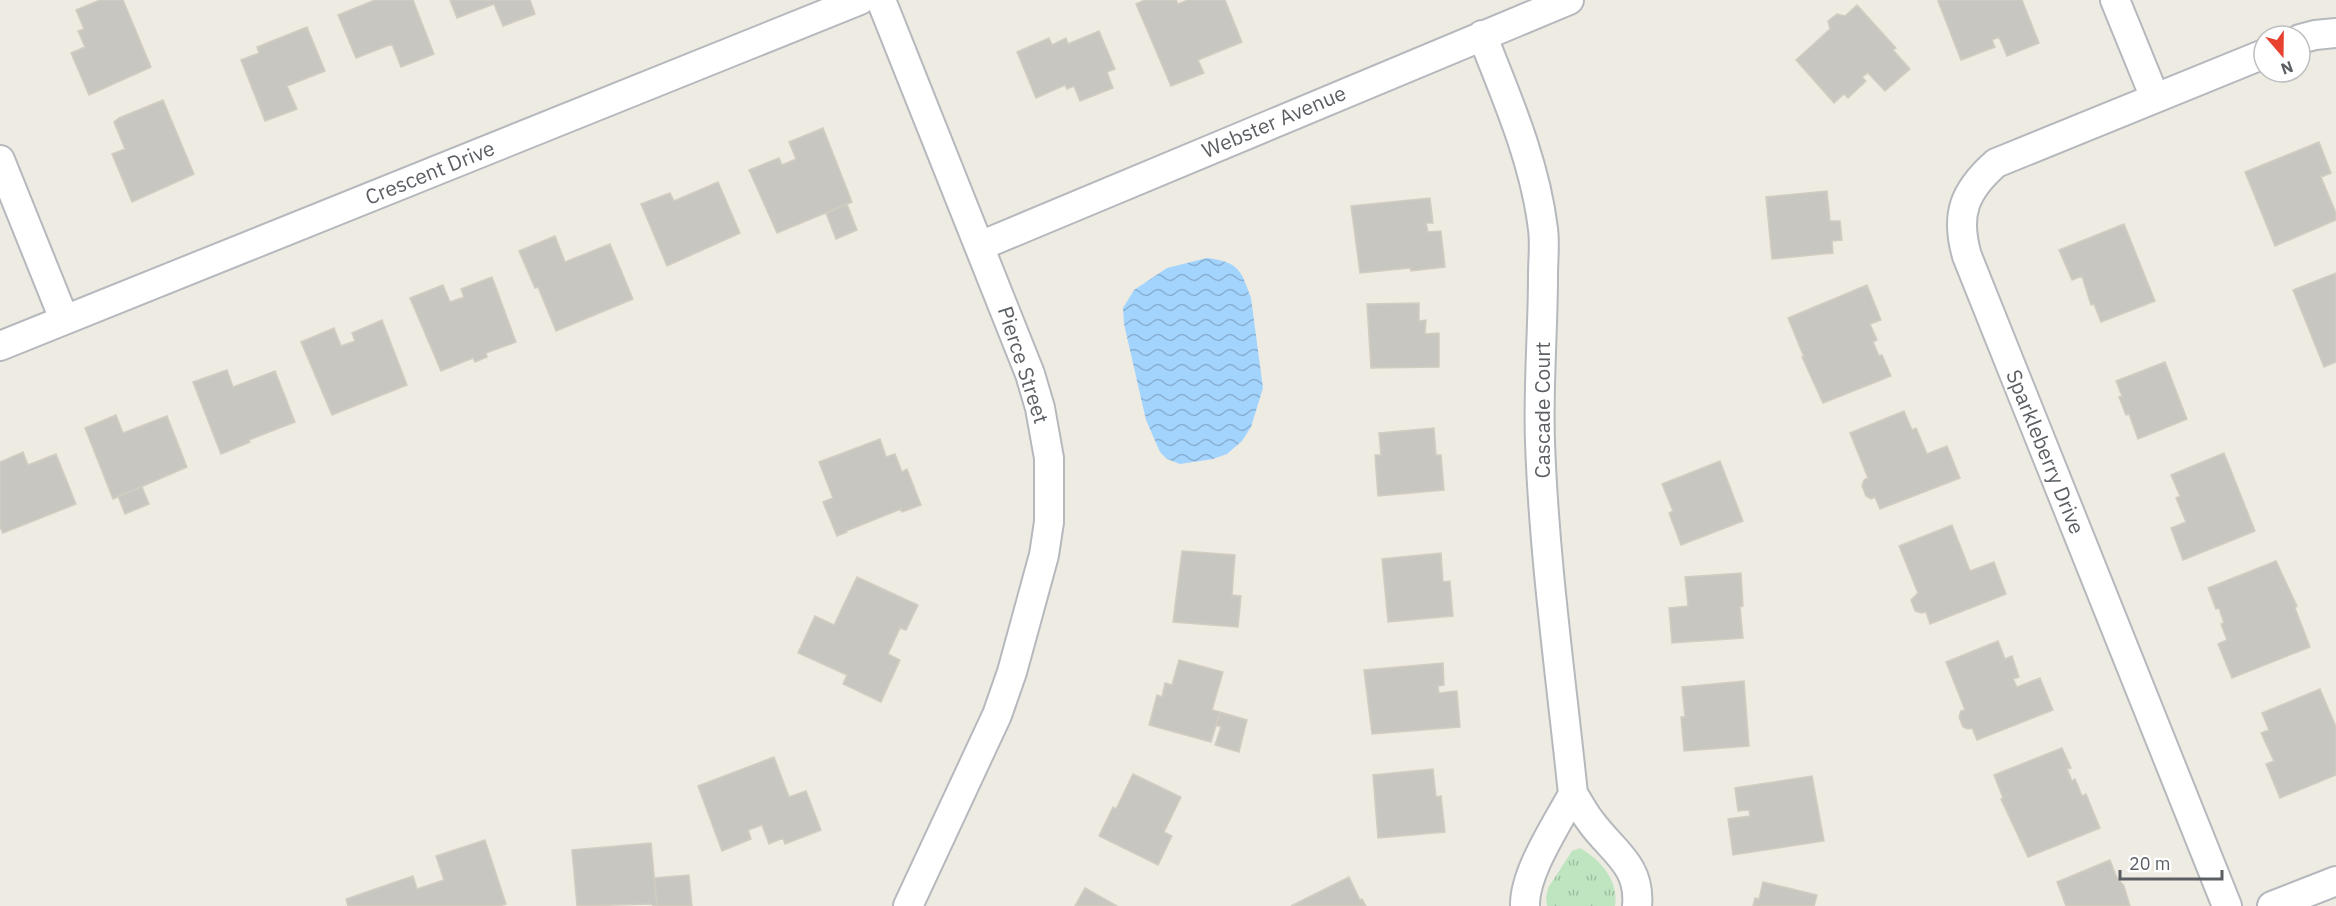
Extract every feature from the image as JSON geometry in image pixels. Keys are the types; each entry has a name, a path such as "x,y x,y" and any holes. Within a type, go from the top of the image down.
{"street":[{"name":"Crescent Drive","path":"0,346 860,0"},
{"name":"Pierce Street","path":"881,0 1030,374 1040,408 1049,458 1049,522 1044,555 1026,625 997,715 908,906"},
{"name":"Webster Avenue","path":"980,246 1569,0"},
{"path":"2115,0 2156,98"},
{"path":"2312,36 2336,33"},
{"name":"Cascade Court","path":"1482,35 1534,177 1543,231 1543,312 1539,379 1540,442 1544,508 1573,794 1591,822 1629,866 1639,891 1637,906"},
{"name":"Sparkleberry Drive","path":"2227,906 1967,256 1961,226 1965,205 1973,186 1996,163 2252,59"},
{"path":"0,160 64,319"},
{"path":"1525,906 1524,893 1530,875 1573,794"},
{"path":"2272,906 2336,881"}],"green space":[{"path":"1580,848 1607,872 1614,888 1615,906 1547,906 1548,888 1572,851"}],"water":[{"path":"1207,258 1232,265 1244,280 1251,298 1263,388 1251,427 1242,441 1227,454 1213,459 1180,464 1167,459 1160,452 1146,420 1124,324 1123,308 1134,290 1167,268"}],"building":[{"path":"100,0 123,0 151,67 89,95 71,53 85,47 78,31 84,29 76,10"},
{"path":"375,0 413,0 434,54 401,67 392,44 356,58 338,15"},
{"path":"450,0 530,0 535,14 503,26 494,4 457,18"},
{"path":"1145,0 1176,0 1178,4 1188,0 1225,0 1242,42 1198,60 1204,73 1171,86 1136,4"},
{"path":"2022,0 2039,43 2007,56 1999,37 1992,40 1995,47 1961,60 1938,1"},
{"path":"1857,5 1896,48 1893,50 1910,69 1885,91 1868,73 1862,77 1866,81 1848,98 1844,94 1834,103 1796,60 1830,29 1828,21 1837,14 1845,16"},
{"path":"307,27 325,71 287,86 297,109 265,121 241,60 259,53 257,47"},
{"path":"1099,31 1115,69 1107,72 1113,88 1080,101 1074,86 1067,89 1065,85 1036,98 1017,52 1049,38 1052,45 1066,38 1068,44"},
{"path":"163,100 194,174 132,202 112,154 125,149 114,122"},
{"path":"823,128 852,202 777,233 749,170 779,158 782,165 796,159 789,142"},
{"path":"2319,142 2331,173 2321,177 2336,213 2336,220 2275,246 2245,172"},
{"path":"718,182 740,233 667,266 641,204 670,193 674,201"},
{"path":"1827,191 1830,221 1840,221 1842,240 1832,241 1833,253 1772,259 1766,197"},
{"path":"1430,198 1433,223 1426,223 1428,232 1441,231 1445,267 1360,273 1351,206"},
{"path":"847,204 857,230 836,239 826,213"},
{"path":"2124,224 2155,301 2101,322 2094,304 2091,305 2082,276 2072,280 2059,250"},
{"path":"555,236 565,262 610,244 633,299 556,331 538,287 535,288 519,251"},
{"path":"2336,273 2336,362 2324,367 2293,290"},
{"path":"492,277 516,342 486,353 487,357 475,362 473,358 441,371 410,298 443,285 450,302 464,297 461,289"},
{"path":"1867,285 1881,320 1870,324 1877,340 1873,342 1879,356 1882,355 1891,376 1823,403 1802,357 1804,357 1788,318"},
{"path":"1419,303 1419,321 1426,320 1425,334 1439,333 1439,367 1371,368 1367,304"},
{"path":"382,320 407,385 332,415 301,342 334,328 341,346 355,341 352,333"},
{"path":"2165,362 2187,419 2138,439 2129,414 2126,415 2119,397 2122,396 2116,381"},
{"path":"227,370 233,387 275,371 295,422 221,454 193,382"},
{"path":"1904,411 1912,430 1916,428 1927,454 1947,446 1960,478 1880,509 1875,497 1871,499 1866,496 1862,486 1864,480 1868,478 1850,433"},
{"path":"116,415 123,433 167,416 187,467 113,499 85,428"},
{"path":"1434,428 1436,455 1441,455 1444,490 1378,496 1375,455 1381,455 1379,433"},
{"path":"880,439 886,457 895,454 902,472 907,469 921,505 902,512 901,509 837,536 823,502 833,498 819,462"},
{"path":"23,452 28,465 56,454 76,504 3,533 0,527 0,462"},
{"path":"2224,453 2255,531 2183,560 2171,528 2186,522 2176,498 2180,496 2171,475"},
{"path":"1720,461 1743,521 1681,545 1669,513 1673,511 1662,484"},
{"path":"142,487 149,504 125,514 118,496"},
{"path":"1952,525 1970,571 1994,562 2006,594 1930,624 1926,612 1915,611 1911,600 1918,593 1899,546"},
{"path":"1182,551 1235,555 1232,595 1241,596 1238,627 1173,622"},
{"path":"1441,553 1443,582 1450,581 1453,616 1388,622 1382,559"},
{"path":"2276,561 2297,606 2295,608 2310,647 2232,678 2218,644 2227,640 2221,624 2224,623 2208,588"},
{"path":"1741,573 1743,606 1740,607 1743,638 1672,643 1669,608 1688,606 1685,577"},
{"path":"857,577 918,605 906,630 900,628 888,654 900,660 881,702 843,684 847,675 798,653 815,616 834,625"},
{"path":"1998,641 2005,659 2012,656 2019,677 2013,679 2017,687 2040,678 2053,710 1977,740 1972,728 1963,727 1959,717 1961,711 1965,710 1946,662"},
{"path":"1179,660 1223,672 1212,710 1220,712 1211,742 1149,725 1157,695 1162,697 1165,683 1172,685"},
{"path":"1443,663 1444,685 1438,686 1439,693 1457,691 1460,727 1372,734 1364,670"},
{"path":"1744,681 1749,746 1684,751 1681,717 1685,717 1682,687"},
{"path":"2320,689 2336,727 2336,775 2280,798 2266,764 2274,761 2261,733 2269,730 2262,713"},
{"path":"1220,712 1247,720 1239,752 1215,745 1221,727 1216,725"},
{"path":"2062,748 2071,768 2067,769 2072,781 2075,779 2082,796 2086,794 2100,828 2028,857 2001,799 2003,798 1994,775"},
{"path":"774,757 789,797 806,791 821,830 785,844 783,838 769,844 762,825 748,830 751,839 722,851 698,786"},
{"path":"1433,769 1436,797 1441,796 1445,832 1378,838 1373,775"},
{"path":"1133,774 1181,797 1164,832 1172,836 1158,865 1099,836 1113,807 1116,809"},
{"path":"1812,776 1824,841 1733,855 1728,819 1750,816 1749,810 1738,811 1735,788"},
{"path":"485,840 506,904 500,906 348,906 346,899 413,876 417,889 444,880 436,856"},
{"path":"651,843 657,906 652,904 577,906 572,850"},
{"path":"2110,860 2116,876 2124,886 2130,906 2066,906 2057,882"},
{"path":"689,875 692,906 657,906 654,878"},
{"path":"1349,877 1360,900 1362,899 1366,906 1291,906"},
{"path":"1763,882 1817,895 1814,906 1753,906 1755,898 1759,899"},
{"path":"1085,888 1117,906 1075,906"}]}
